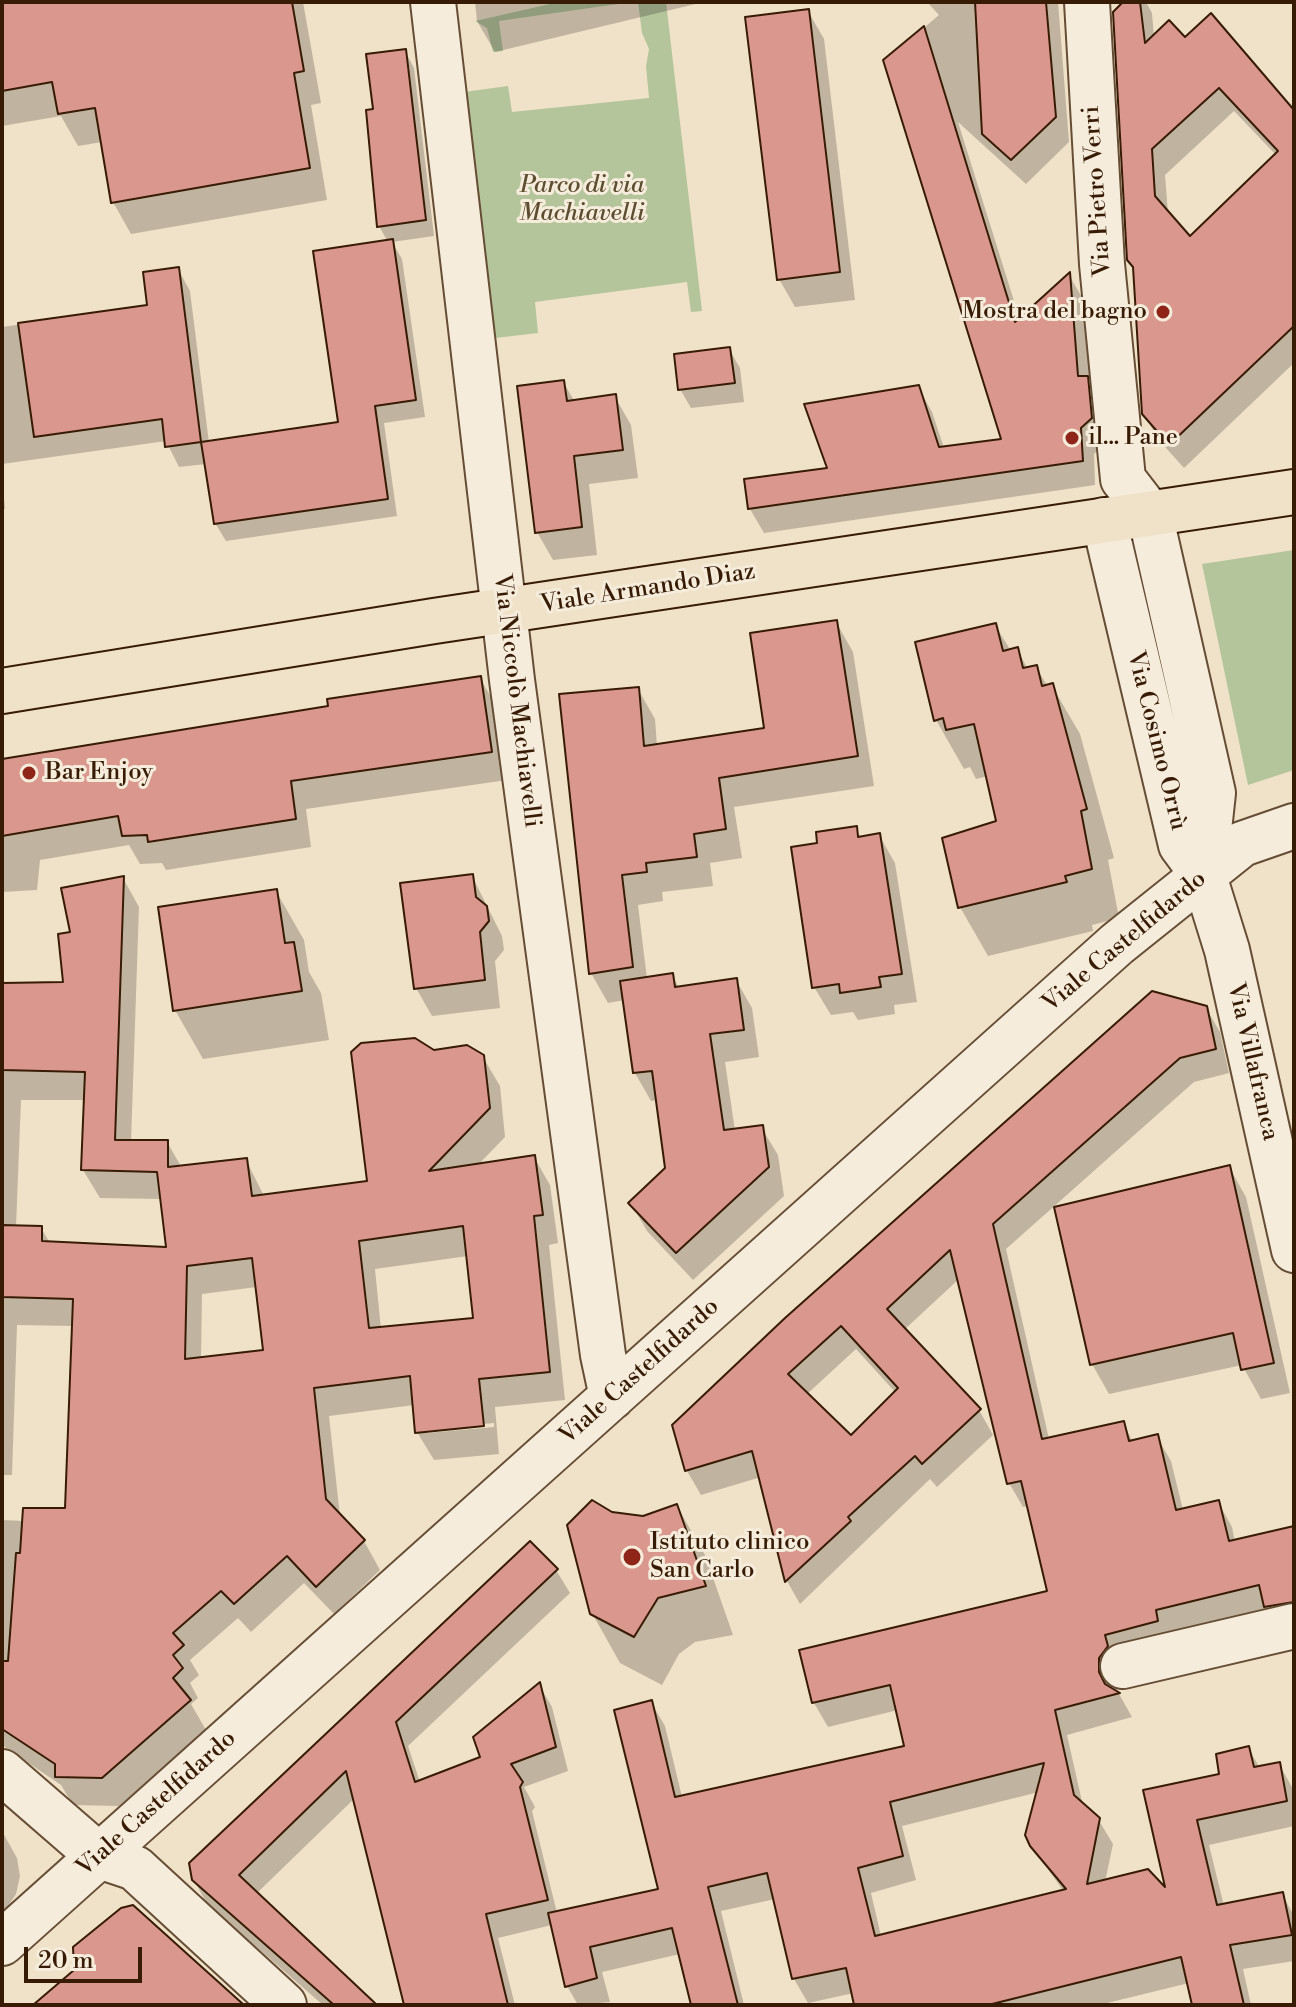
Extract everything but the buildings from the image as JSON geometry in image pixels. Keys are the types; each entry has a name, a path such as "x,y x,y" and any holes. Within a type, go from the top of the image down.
{"main road":[{"name":"Viale Armando Diaz","path":"2,691 505,611 1294,492"}],"street":[{"name":"Via Niccolò Machiavelli","path":"433,2 505,611 603,1355 612,1397"},
{"name":"Via Pietro Verri","path":"1087,2 1102,264 1123,479 1150,514"},
{"name":"Via Cosimo Orrù","path":"1150,514 1213,793 1204,876"},
{"name":"Via Cosimo Orrù","path":"1104,520 1181,845 1204,876"},
{"name":"Viale Castelfidardo","path":"2,1943 1117,944 1242,844 1294,826"},
{"name":"Via Villafranca","path":"1204,876 1227,950 1294,1250"},
{"path":"1123,1666 1294,1626"},
{"path":"2,1772 99,1856 135,1868 284,2005"}],"green space":[{"path":"559,2 632,2 499,21 503,51 493,52 487,28 475,21"},
{"name":"Parco di via Machiavelli","path":"638,2 666,2 702,311 691,312 687,282 535,302 538,333 495,338 464,92 508,86 512,112 649,98 646,66 649,49 642,33"},
{"path":"1294,550 1294,770 1248,785 1202,564"}],"place":[{"name":"Mostra del bagno","path":"1163,312"},
{"name":"il... Pane","path":"1072,438"},
{"name":"Bar Enjoy","path":"29,773"},
{"name":"Istituto clinico San Carlo","path":"632,1557"}]}
